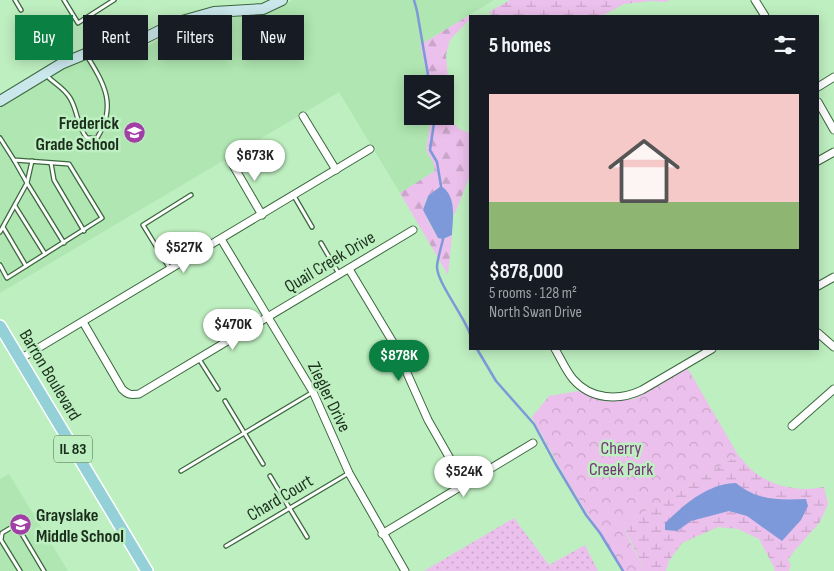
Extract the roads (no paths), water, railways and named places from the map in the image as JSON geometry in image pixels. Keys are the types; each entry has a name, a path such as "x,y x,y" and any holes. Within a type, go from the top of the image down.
{"main road":[{"name":"Barron Boulevard","path":"0,326 147,571"}],"street":[{"path":"148,37 175,24 214,12 263,9 282,0"},
{"path":"755,0 764,15"},
{"path":"0,101 61,64 83,55"},
{"path":"819,86 834,77"},
{"path":"819,104 834,130"},
{"path":"303,116 336,170"},
{"path":"20,359 370,149"},
{"path":"819,160 834,152"},
{"path":"230,160 262,215"},
{"name":"Quail Creek Drive","path":"83,322 122,389 127,394 139,394 413,230"},
{"name":"Ziegler Drive","path":"221,239 312,392 349,473 382,534 405,571"},
{"path":"349,269 394,344 428,420 465,485"},
{"path":"819,285 834,277"},
{"path":"819,334 834,347"},
{"path":"556,350 573,380 589,392 610,397 630,396 710,350"},
{"path":"792,426 834,389"},
{"path":"382,534 533,443"}],"lane":[{"path":"15,0 21,10"},
{"path":"64,0 78,23 114,0"},
{"path":"44,74 58,84 70,98 78,116 80,131 87,138 97,138 102,129 107,111 108,97 89,60"},
{"path":"0,138 64,243"},
{"path":"0,265 7,278 102,218 69,164 14,160"},
{"path":"0,232 27,183 32,161"},
{"path":"51,163 54,180 84,231"},
{"path":"170,270 143,224 191,195"},
{"path":"293,196 312,227"},
{"path":"15,205 45,254"},
{"path":"3,227 26,266"},
{"path":"321,243 340,275"},
{"path":"199,358 218,389"},
{"path":"181,471 312,392"},
{"path":"225,401 263,464"},
{"name":"Chard Court","path":"226,546 349,473"},
{"path":"270,476 307,537"},
{"path":"20,571 1,540 2,533 12,527 18,529 44,571"}],"water":[{"path":"441,186 450,195 453,208 452,235 443,239 438,238 423,210 428,196"},
{"path":"736,483 752,493 769,498 806,499 808,506 801,520 782,541 747,516 729,511 691,521 677,531 665,530 665,523 697,496 715,487"}],"waterway":[{"path":"414,0 428,75"},
{"path":"434,125 430,150 437,162 441,186"},
{"path":"443,239 437,263 438,272 445,289 469,332"},
{"path":"478,350 496,381 534,424 586,515 600,533 623,571"}],"place":[{"name":"Frederick Grade School","path":"135,133"},
{"name":"Grayslake Middle School","path":"20,525"}],"park label":[{"name":"Cherry Creek Park","path":"621,458"}]}
